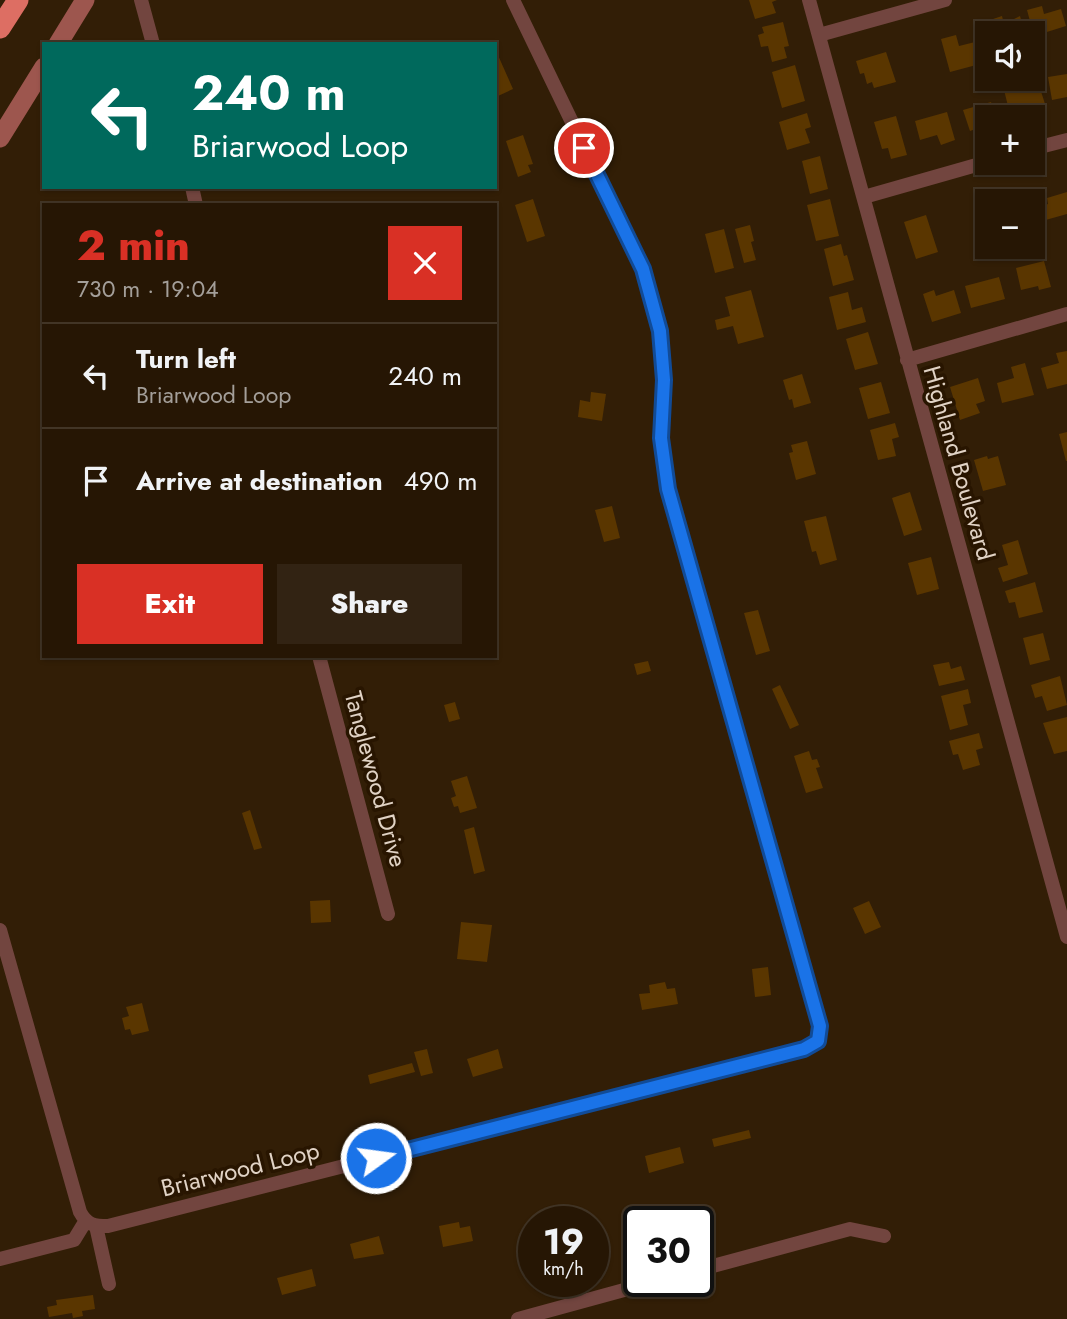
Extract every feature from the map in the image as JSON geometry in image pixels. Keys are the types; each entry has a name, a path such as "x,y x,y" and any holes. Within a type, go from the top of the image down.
{"highway":[{"path":"0,28 18,0"}],"street":[{"path":"59,42 85,0"},
{"path":"141,0 152,42"},
{"name":"Briarwood Loop","path":"90,1224 108,1226 804,1049 818,1041 820,1026 668,489 661,438 664,380 660,331 643,269 513,0"},
{"name":"Highland Boulevard","path":"809,0 1067,937"},
{"path":"819,36 945,0"},
{"path":"0,138 42,70"},
{"path":"1045,146 1067,140"},
{"path":"864,197 975,165"},
{"path":"907,360 1067,314"},
{"name":"Tanglewood Drive","path":"320,658 388,914"},
{"path":"0,930 74,1192 90,1224 109,1284"},
{"path":"0,1259 74,1240 90,1224"},
{"path":"714,1266 850,1228 884,1236"},
{"path":"518,1319 623,1290"}],"building":[{"path":"749,0 777,0 772,2 776,13 755,19"},
{"path":"1042,6 1044,14 1061,9 1066,26 1045,33 1045,21 1030,21 1027,10"},
{"path":"1002,16 1003,21 987,21"},
{"path":"783,22 789,46 784,47 787,58 772,62 768,46 761,47 758,35 764,33 762,27"},
{"path":"956,35 959,46 975,42 975,65 950,72 941,39"},
{"path":"886,52 896,82 874,88 872,82 867,84 864,73 860,74 856,61"},
{"path":"497,53 513,89 498,96 497,94"},
{"path":"795,65 805,101 782,108 772,72"},
{"path":"1067,74 1067,97 1052,100 1048,77"},
{"path":"1004,91 1041,91 1045,104 1042,105 1008,105"},
{"path":"975,107 975,129 970,131 963,110"},
{"path":"947,112 955,140 941,145 937,135 920,140 915,121"},
{"path":"807,113 811,127 805,129 810,143 787,150 779,122"},
{"path":"896,116 907,155 891,159 888,148 882,149 874,122"},
{"path":"523,135 533,164 528,165 531,172 518,177 506,141"},
{"path":"820,156 828,189 810,194 802,161"},
{"path":"1067,192 1067,214 1045,220 1047,198"},
{"path":"533,199 545,236 527,242 515,205"},
{"path":"830,199 839,236 816,241 807,205"},
{"path":"926,215 938,252 916,259 904,222"},
{"path":"750,225 756,260 744,263 735,229"},
{"path":"724,229 734,268 715,273 705,234"},
{"path":"841,244 854,280 833,286 824,249"},
{"path":"1044,261 1051,287 1039,290 1038,286 1021,290 1016,268"},
{"path":"999,277 1005,299 971,308 965,286"},
{"path":"751,290 764,337 738,344 733,326 717,330 715,320 730,316 725,297"},
{"path":"934,290 936,296 954,290 961,313 932,322 923,294"},
{"path":"848,292 852,310 862,307 866,322 837,330 829,297"},
{"path":"868,332 878,364 855,370 846,339"},
{"path":"1067,351 1067,384 1047,389 1041,368 1059,363 1056,353"},
{"path":"1025,363 1034,395 1002,403 997,383 1014,378 1011,367"},
{"path":"802,374 811,403 794,408 783,380"},
{"path":"978,378 985,401 976,404 980,413 960,420 950,387"},
{"path":"881,382 890,413 868,419 859,388"},
{"path":"591,392 606,394 602,421 578,417 580,400 590,402"},
{"path":"895,423 899,437 892,439 896,456 878,460 870,430"},
{"path":"1067,432 1067,461 1066,461 1059,434"},
{"path":"807,441 816,474 796,480 789,453 793,452 791,445"},
{"path":"987,456 988,459 998,456 1006,485 983,491 974,460"},
{"path":"910,492 922,530 904,536 892,498"},
{"path":"612,506 620,538 604,542 595,510"},
{"path":"826,516 837,560 820,565 816,551 812,552 804,521"},
{"path":"1018,540 1028,574 1003,582 998,568 1008,565 1002,545"},
{"path":"931,557 939,589 917,595 908,563"},
{"path":"1035,582 1043,612 1019,618 1015,602 1009,603 1005,591"},
{"path":"758,610 770,651 756,655 744,613"},
{"path":"1043,633 1050,660 1030,665 1023,638"},
{"path":"648,661 651,671 637,675 634,664"},
{"path":"949,662 951,669 961,666 965,680 939,686 933,665"},
{"path":"1060,676 1067,705 1047,711 1042,696 1035,698 1031,685"},
{"path":"780,685 799,725 790,729 772,689"},
{"path":"968,689 971,703 963,705 968,725 950,730 941,696"},
{"path":"455,702 460,719 449,722 444,705"},
{"path":"1067,717 1067,751 1054,754 1043,723"},
{"path":"979,733 983,748 976,750 980,765 963,770 958,754 953,755 949,741"},
{"path":"809,751 812,760 817,759 820,767 816,768 823,788 806,793 794,756"},
{"path":"467,776 477,808 460,813 451,798 456,796 451,781"},
{"path":"250,810 262,848 254,850 242,813"},
{"path":"474,827 485,871 474,874 464,830"},
{"path":"330,900 331,922 311,923 310,901"},
{"path":"869,901 881,927 865,934 853,908"},
{"path":"461,922 492,925 487,962 457,959"},
{"path":"768,967 771,995 755,997 752,969"},
{"path":"665,982 667,989 675,988 678,1004 642,1010 639,994 650,993 649,985"},
{"path":"142,1003 149,1031 132,1035 130,1029 125,1030 122,1018 129,1016 126,1007"},
{"path":"427,1049 433,1073 421,1076 414,1052"},
{"path":"498,1049 503,1068 473,1077 467,1059"},
{"path":"412,1063 415,1072 370,1084 368,1075"},
{"path":"749,1130 751,1138 714,1147 712,1139"},
{"path":"680,1147 684,1163 649,1173 645,1156"},
{"path":"459,1222 460,1228 470,1226 473,1241 443,1247 439,1226"},
{"path":"379,1236 384,1254 354,1259 350,1244"},
{"path":"312,1269 316,1286 282,1295 277,1278"},
{"path":"93,1295 95,1309 82,1311 83,1316 73,1318 72,1313 49,1317 47,1307 57,1305 56,1300"}],"route":[{"path":"376,1158 804,1049 818,1041 820,1026 668,489 661,438 664,380 660,331 643,269 584,148"}]}
